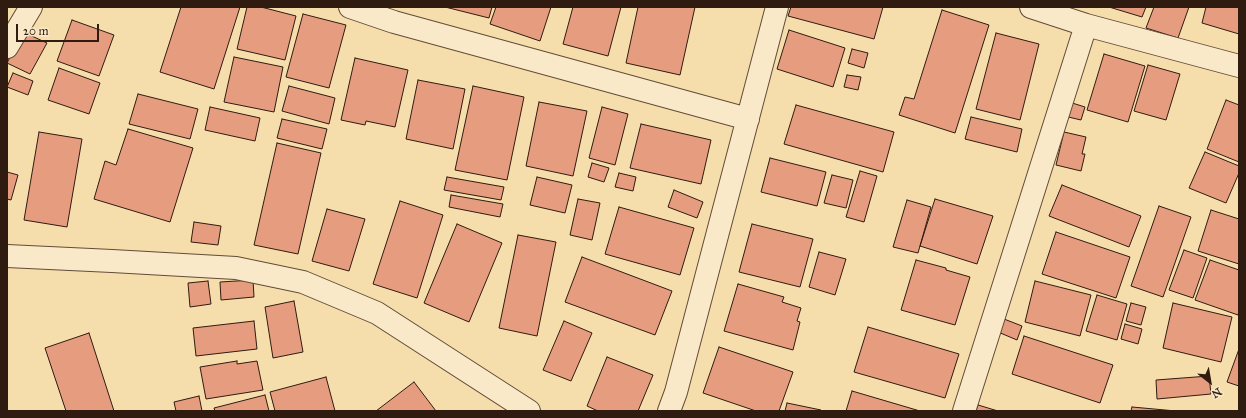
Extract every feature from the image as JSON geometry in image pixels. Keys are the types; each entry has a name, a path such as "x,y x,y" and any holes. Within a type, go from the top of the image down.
{"street":[{"path":"7,47 31,7"},
{"path":"350,7 394,22 748,120"},
{"path":"670,411 777,7"},
{"path":"1031,7 1086,25 1239,66"},
{"path":"964,411 1086,25"},
{"path":"7,256 236,268 302,282 377,313 529,411"}],"building":[{"path":"181,7 240,7 214,89 160,72"},
{"path":"247,7 261,7 296,16 285,60 237,49"},
{"path":"445,7 492,7 489,18"},
{"path":"496,7 551,7 540,41 490,24"},
{"path":"573,7 621,7 608,56 563,44"},
{"path":"638,7 695,7 680,75 626,63"},
{"path":"791,7 883,7 874,39 788,16"},
{"path":"1109,7 1146,7 1142,17"},
{"path":"1154,7 1189,7 1178,38 1146,28"},
{"path":"1206,7 1239,7 1239,34 1202,23"},
{"path":"942,10 989,25 955,133 899,115 905,97 914,99"},
{"path":"303,14 346,25 329,88 286,77"},
{"path":"72,20 114,35 99,76 57,61"},
{"path":"789,30 845,48 833,87 777,69"},
{"path":"23,32 47,43 30,74 7,63"},
{"path":"996,33 1039,44 1020,120 976,109"},
{"path":"852,49 868,53 864,68 848,63"},
{"path":"1104,54 1145,66 1128,122 1087,110"},
{"path":"234,57 283,67 274,112 224,102"},
{"path":"355,58 408,70 395,127 366,121 365,125 341,120"},
{"path":"1148,65 1180,74 1166,120 1134,111"},
{"path":"59,68 100,83 89,114 48,100"},
{"path":"13,73 33,81 28,95 7,87"},
{"path":"847,75 861,77 858,90 844,87"},
{"path":"418,80 465,89 453,149 406,139"},
{"path":"289,86 335,98 329,124 282,111"},
{"path":"473,86 524,97 507,180 455,170"},
{"path":"138,94 198,109 190,139 129,124"},
{"path":"1226,100 1239,105 1239,162 1207,149"},
{"path":"539,102 587,111 573,176 526,166"},
{"path":"1069,102 1085,107 1081,120 1064,116"},
{"path":"796,105 894,132 883,172 784,144"},
{"path":"210,107 260,118 255,141 205,130"},
{"path":"602,107 628,114 615,165 589,158"},
{"path":"971,117 1022,129 1017,152 965,139"},
{"path":"282,119 327,129 322,149 277,138"},
{"path":"641,124 711,140 701,184 630,168"},
{"path":"128,129 193,148 170,222 94,199 105,161 116,165"},
{"path":"39,132 82,139 67,227 24,220"},
{"path":"1064,132 1086,137 1082,154 1085,154 1081,171 1056,165"},
{"path":"277,143 321,153 298,254 254,245"},
{"path":"1205,152 1239,166 1239,173 1226,203 1189,188"},
{"path":"770,158 826,172 817,206 761,192"},
{"path":"592,163 609,168 604,182 588,177"},
{"path":"860,171 877,176 864,222 846,217"},
{"path":"7,172 18,175 11,200 7,199"},
{"path":"619,173 636,177 633,191 615,187"},
{"path":"832,175 853,180 846,208 824,203"},
{"path":"447,177 504,187 501,200 444,190"},
{"path":"537,177 572,185 565,213 530,205"},
{"path":"1062,185 1141,216 1129,247 1049,216"},
{"path":"674,190 703,202 697,218 668,207"},
{"path":"451,195 503,204 500,217 449,207"},
{"path":"578,199 600,203 592,240 570,235"},
{"path":"935,199 993,216 977,264 920,246"},
{"path":"907,200 931,207 918,253 893,247"},
{"path":"400,201 443,215 417,298 373,284"},
{"path":"1159,206 1191,217 1163,297 1131,286"},
{"path":"619,207 694,228 680,275 605,254"},
{"path":"327,209 365,219 349,271 312,261"},
{"path":"1211,210 1239,219 1239,264 1198,251"},
{"path":"194,222 221,226 218,245 191,242"},
{"path":"457,224 502,243 469,322 424,303"},
{"path":"752,224 813,239 800,287 739,272"},
{"path":"1056,232 1130,257 1116,298 1042,274"},
{"path":"518,235 556,242 537,336 499,328"},
{"path":"1184,250 1207,258 1193,298 1169,290"},
{"path":"819,252 846,259 835,295 809,287"},
{"path":"582,257 672,291 655,335 565,302"},
{"path":"916,260 946,268 946,270 970,277 955,325 901,310"},
{"path":"1210,260 1239,270 1238,315 1195,300"},
{"path":"253,280 254,297 221,300 220,282"},
{"path":"208,281 211,304 190,307 188,283"},
{"path":"1035,281 1091,295 1080,336 1025,322"},
{"path":"738,284 784,297 782,302 801,308 797,321 800,322 793,350 724,331"},
{"path":"1097,295 1127,304 1117,340 1086,331"},
{"path":"294,301 303,352 273,358 265,307"},
{"path":"1131,303 1146,307 1141,325 1126,321"},
{"path":"1173,303 1232,317 1221,362 1163,348"},
{"path":"1004,319 1022,326 1017,340 998,332"},
{"path":"254,321 257,349 196,356 193,328"},
{"path":"564,321 592,333 571,381 543,370"},
{"path":"1125,324 1142,329 1138,344 1121,339"},
{"path":"868,327 959,354 945,398 854,372"},
{"path":"89,333 114,411 66,411 45,348"},
{"path":"1024,336 1113,365 1100,403 1012,374"},
{"path":"719,347 793,372 779,411 756,411 703,393"},
{"path":"1239,349 1239,386 1227,382"},
{"path":"607,357 653,375 638,411 598,411 587,406"},
{"path":"237,361 237,364 257,361 263,390 206,399 200,367"},
{"path":"1209,376 1211,394 1157,399 1156,380"},
{"path":"326,377 335,411 275,411 270,392"},
{"path":"414,382 436,411 376,411"},
{"path":"852,391 920,411 846,411"},
{"path":"265,395 269,411 215,411 214,408"},
{"path":"199,396 202,411 176,411 174,402"},
{"path":"787,403 821,410 785,411"},
{"path":"978,405 998,411 976,411"},
{"path":"1132,407 1176,411 1131,411"}]}
